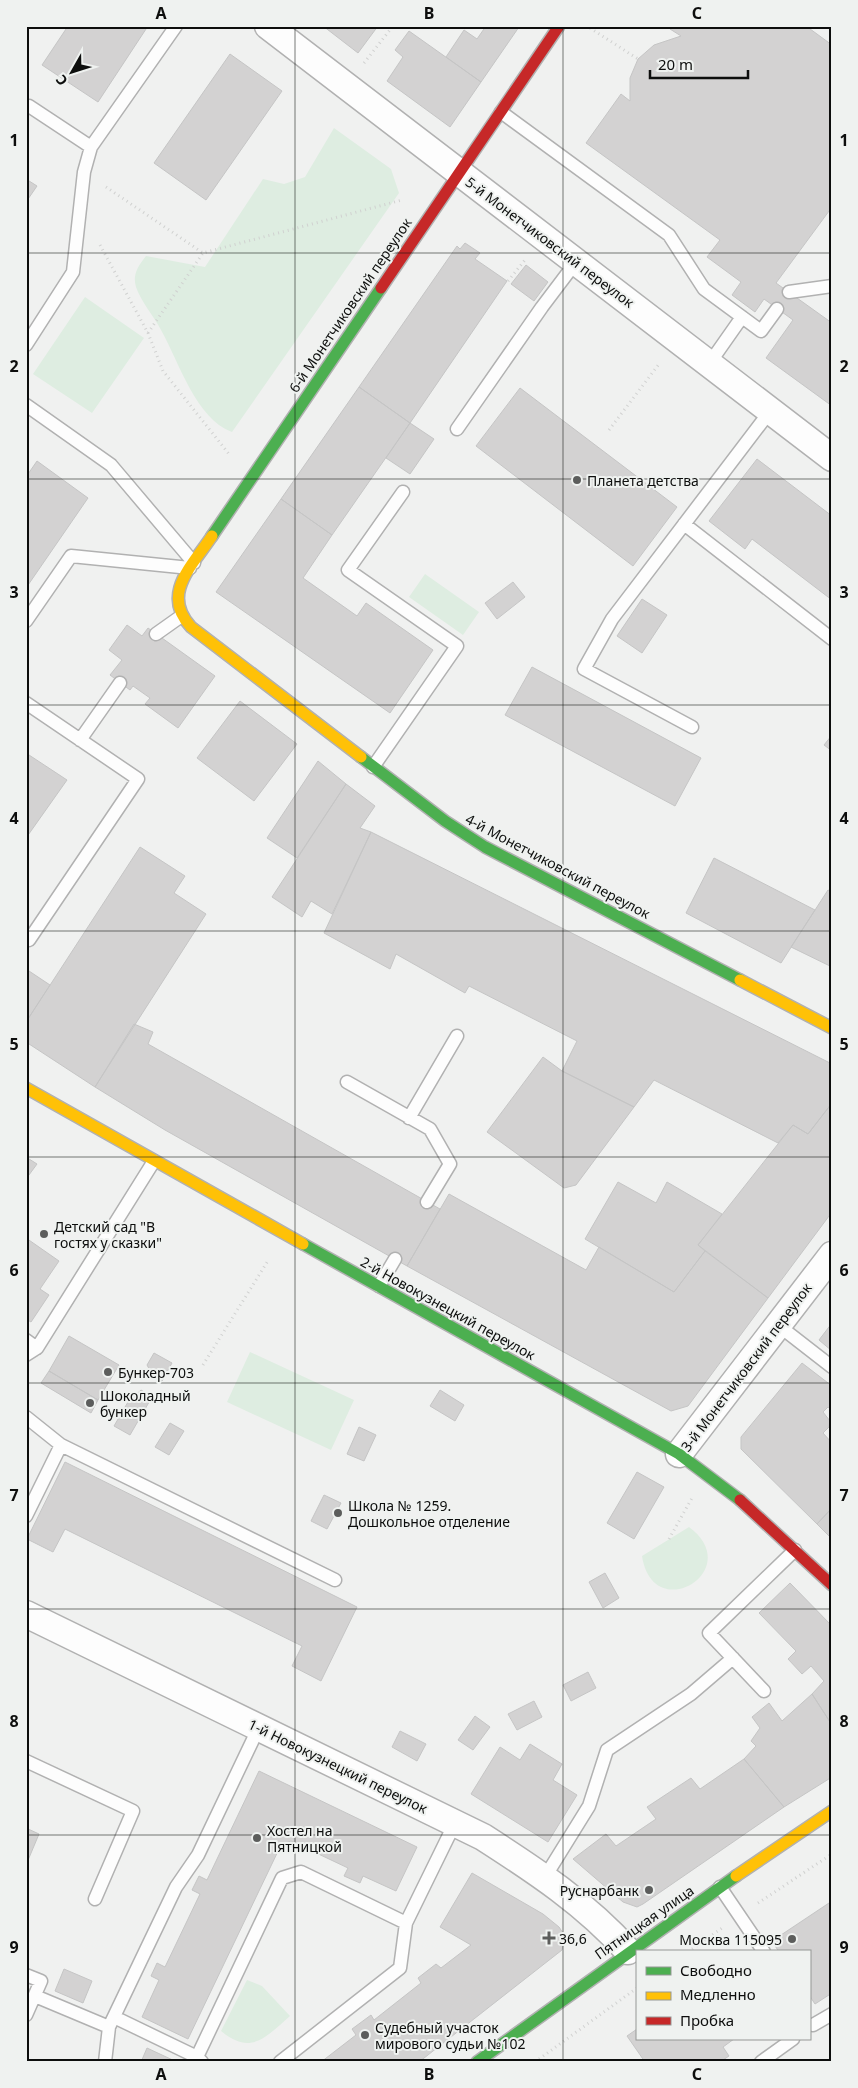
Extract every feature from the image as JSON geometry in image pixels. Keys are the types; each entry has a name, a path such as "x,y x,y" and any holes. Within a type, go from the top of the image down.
{"street":[{"name":"5-й Монетчиковский переулок","path":"268,26 832,458"},
{"name":"6-й Монетчиковский переулок","path":"180,617 176,605 177,591 192,566 559,26"},
{"name":"4-й Монетчиковский переулок","path":"180,617 373,767 445,821 485,847 832,1028"},
{"name":"2-й Новокузнецкий переулок","path":"26,1088 679,1454 713,1476 736,1494 832,1586"},
{"name":"3-й Монетчиковский переулок","path":"679,1454 832,1255"},
{"name":"1-й Новокузнецкий переулок","path":"26,1614 483,1837 545,1877 588,1909 628,1952"},
{"name":"Пятницкая улица","path":"477,2062 720,1887 832,1812"}],"lane":[{"path":"26,344 73,272 84,172 91,147 176,26"},
{"path":"26,106 91,147"},
{"path":"500,112 669,235 704,289 761,331 778,309"},
{"path":"457,428 576,262"},
{"path":"789,292 832,286"},
{"path":"709,364 742,317"},
{"path":"26,405 112,465 192,566"},
{"path":"692,727 584,669 612,618 771,410"},
{"path":"373,767 458,646 348,570 403,492"},
{"path":"684,524 832,639"},
{"path":"26,621 71,556 192,566"},
{"path":"156,634 180,617"},
{"path":"80,740 120,683"},
{"path":"26,703 138,779 29,940"},
{"path":"409,1118 457,1036"},
{"path":"347,1082 430,1129 450,1164 427,1202"},
{"path":"26,1355 154,1161"},
{"path":"379,1286 395,1259"},
{"path":"778,1325 832,1367"},
{"path":"26,1417 61,1445 334,1580"},
{"path":"26,1516 61,1445"},
{"path":"764,1690 709,1634 795,1550"},
{"path":"545,1877 589,1806 607,1750 691,1694 732,1658"},
{"path":"105,2062 111,2022 176,1887 198,1855 259,1728"},
{"path":"26,1761 133,1811 95,1899"},
{"path":"280,2062 400,1968 406,1923 455,1823"},
{"path":"35,1996 111,2022 200,2059 282,1878 301,1872 406,1923"},
{"path":"720,1887 763,1950"},
{"path":"26,1975 41,1981 26,2015"},
{"path":"811,2024 832,2014"},
{"path":"761,2062 792,2040"}],"path":[{"path":"364,64 393,26"},
{"path":"587,26 638,59"},
{"path":"84,172 203,253"},
{"path":"148,333 203,253 403,200"},
{"path":"79,226 96,237 148,333 164,371 229,454"},
{"path":"508,281 527,258"},
{"path":"609,430 658,366"},
{"path":"204,1365 270,1256"},
{"path":"669,1539 694,1493"},
{"path":"535,2062 636,1989"}],"green space":[{"path":"334,128 391,169 399,193 232,432 219,425 198,402 168,343 138,293 135,282 136,274 146,256 205,267 263,179 284,184 305,177"},
{"path":"85,297 144,338 92,413 33,374"},
{"path":"425,574 479,612 463,635 409,597"},
{"path":"250,1352 354,1400 331,1450 227,1402"},
{"path":"689,1527 704,1544 708,1560 703,1574 691,1584 677,1589 662,1587 650,1577 642,1556"},
{"path":"247,1980 262,1986 290,2016 266,2037 250,2043 241,2042 221,2031"}],"building":[{"path":"68,26 148,26 98,102 42,65"},
{"path":"323,26 378,26 358,53"},
{"path":"486,26 519,27 481,82 446,57 464,30 477,39"},
{"path":"672,26 806,26 832,45 832,207 776,283 832,323 832,406 766,358 793,320 764,299 755,312 732,295 741,282 707,257 720,240 586,143 621,94 630,101 630,78 638,59 654,45 681,36 670,29"},
{"path":"409,31 481,82 450,127 387,81 403,57 395,50"},
{"path":"230,54 282,91 206,200 154,163"},
{"path":"26,179 37,186 26,202"},
{"path":"465,243 480,253 475,259 507,281 410,423 359,387 457,246 460,249"},
{"path":"526,265 548,282 534,301 511,284"},
{"path":"359,387 410,423 332,535 281,499"},
{"path":"520,388 677,507 633,566 476,446"},
{"path":"410,423 434,439 410,474 386,458"},
{"path":"757,459 832,516 832,600 752,539 745,549 709,521"},
{"path":"37,461 88,498 26,588 26,477"},
{"path":"281,499 332,535 303,578 357,616 366,603 433,650 390,713 216,592"},
{"path":"513,582 525,597 497,619 485,603"},
{"path":"642,599 667,615 642,653 617,636"},
{"path":"127,625 142,636 148,628 215,676 178,728 145,704 150,698 133,686 130,690 110,675 122,660 109,650"},
{"path":"532,667 701,758 675,806 505,715"},
{"path":"240,701 297,744 254,801 197,758"},
{"path":"832,735 832,751 824,745"},
{"path":"26,753 67,780 26,838"},
{"path":"318,761 346,784 297,858 267,838"},
{"path":"346,784 375,806 360,828 371,832 332,914 311,901 302,917 272,897"},
{"path":"371,832 832,1064 832,1103 808,1134 793,1125 778,1143 654,1080 634,1107 562,1071 577,1041 469,986 465,993 396,954 390,969 324,933"},
{"path":"140,847 185,876 174,893 206,914 95,1087 26,1042 26,1022"},
{"path":"714,858 815,910 781,963 686,913"},
{"path":"828,890 832,892 832,967 791,947"},
{"path":"26,969 50,985 26,1022"},
{"path":"134,1024 153,1032 148,1044 440,1209 407,1266 165,1130 95,1087"},
{"path":"543,1057 562,1071 634,1107 576,1185 564,1188 487,1132"},
{"path":"832,1103 832,1212 768,1298 698,1245 793,1125 808,1134"},
{"path":"26,1157 37,1164 26,1179"},
{"path":"618,1182 656,1203 667,1182 722,1214 698,1245 705,1251 674,1292 585,1239"},
{"path":"449,1194 586,1270 599,1247 674,1292 705,1251 768,1298 688,1406 671,1411 407,1266"},
{"path":"26,1238 59,1261 40,1289 49,1295 31,1322 26,1319"},
{"path":"832,1323 832,1351 819,1340"},
{"path":"69,1336 119,1365 98,1400 49,1371"},
{"path":"154,1353 172,1363 162,1381 153,1376 147,1365"},
{"path":"802,1363 832,1386 832,1410 828,1407 823,1412 830,1421 829,1427 823,1433 832,1443 832,1508 817,1524 741,1449 741,1437"},
{"path":"49,1371 98,1400 91,1413 41,1383"},
{"path":"141,1390 152,1397 130,1435 114,1426 128,1402"},
{"path":"440,1390 464,1405 455,1421 430,1406"},
{"path":"170,1423 184,1431 169,1455 155,1447"},
{"path":"359,1427 376,1435 364,1461 347,1454"},
{"path":"65,1462 357,1607 321,1681 292,1666 302,1646 65,1529 53,1552 27,1539"},
{"path":"637,1472 664,1487 634,1539 607,1523"},
{"path":"324,1495 341,1503 327,1529 311,1521"},
{"path":"832,1508 832,1539 817,1524"},
{"path":"605,1573 619,1598 603,1608 589,1582"},
{"path":"790,1583 832,1626 832,1725 812,1694 824,1681 811,1666 802,1674 788,1659 796,1651 759,1613"},
{"path":"588,1672 596,1688 571,1701 563,1685"},
{"path":"812,1694 832,1725 832,1777 784,1807 744,1759 756,1746 751,1741 760,1728 752,1717 769,1703 782,1721"},
{"path":"534,1701 542,1717 517,1730 508,1714"},
{"path":"475,1716 490,1727 473,1750 458,1740"},
{"path":"400,1731 426,1744 417,1761 392,1747"},
{"path":"530,1744 562,1764 553,1780 577,1795 548,1842 471,1794 500,1747 520,1760"},
{"path":"744,1759 784,1807 643,1904 637,1907 623,1902 573,1859 606,1834 616,1846 656,1819 647,1807 691,1778 700,1789"},
{"path":"259,1771 417,1847 396,1891 363,1876 360,1883 344,1876 348,1868 291,1841 281,1845 188,2039 142,2017 159,1980 151,1976 157,1963 165,1967 200,1894 192,1890 199,1876 207,1880"},
{"path":"26,1828 39,1834 26,1865"},
{"path":"472,1873 543,1914 559,1927 565,1936 562,1950 419,2062 321,2062 356,2035 352,2029 371,2015 374,2020 421,1983 418,1978 436,1964 441,1968 471,1945 440,1927"},
{"path":"832,1901 832,1993 815,2004 810,1996 810,1950 778,1950 772,1941"},
{"path":"64,1969 92,1981 83,2003 55,1991"},
{"path":"636,2030 636,2040 733,2040 723,2047 729,2056 720,2062 645,2062 627,2036"},
{"path":"147,2048 177,2062 141,2062"}],"traffic: fast":[{"path":"212,536 381,288"},
{"path":"361,757 445,821 485,847 740,980"},
{"path":"303,1244 679,1454 740,1500"},
{"path":"477,2062 736,1876"}],"traffic: slow":[{"path":"212,536 183,580 179,591 182,615 191,627 361,757"},
{"path":"740,980 832,1028"},
{"path":"26,1088 303,1244"},
{"path":"736,1876 832,1811"}],"traffic: jam":[{"path":"381,288 559,26"},
{"path":"740,1500 832,1585"}],"place":[{"name":"Планета детства","path":"577,480"},
{"name":"Детский сад \"В гостях у сказки\"","path":"44,1234"},
{"name":"Бункер-703","path":"108,1372"},
{"name":"Шоколадный бункер","path":"90,1403"},
{"name":"Школа № 1259. Дошкольное отделение","path":"338,1513"},
{"name":"Хостел на Пятницкой","path":"257,1838"},
{"name":"Руснарбанк","path":"649,1890"},
{"name":"36,6","path":"549,1938"},
{"name":"Москва 115095","path":"792,1939"},
{"name":"Судебный участок мирового судьи №102","path":"365,2035"}]}
